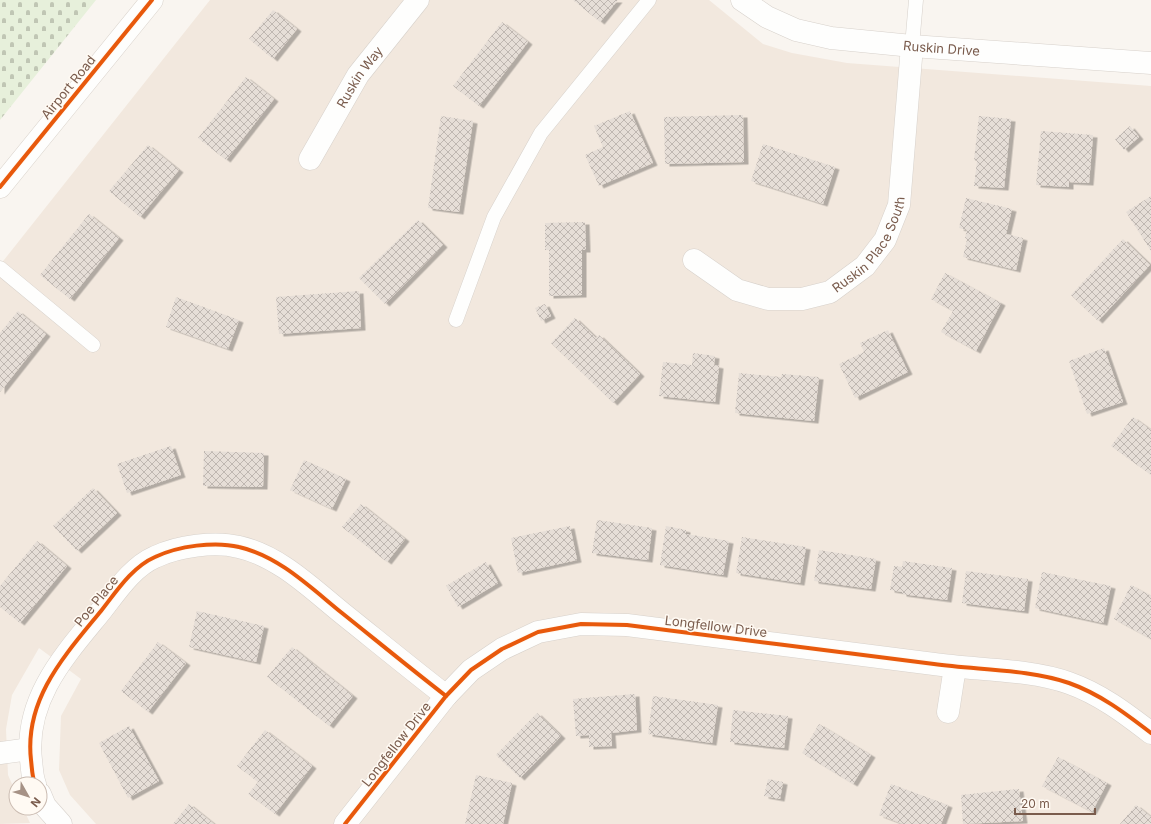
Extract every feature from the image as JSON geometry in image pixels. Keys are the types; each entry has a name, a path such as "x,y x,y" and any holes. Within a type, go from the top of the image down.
{"street":[{"name":"Airport Road","path":"0,187 152,0"},
{"name":"Ruskin Way","path":"310,159 358,75 418,0"},
{"name":"Ruskin Drive","path":"742,0 767,17 796,30 831,38 912,46 1151,63"},
{"name":"Ruskin Place South","path":"694,260 737,290 768,299 802,299 830,292 865,266 884,240 899,205 912,46"},
{"name":"Poe Place","path":"33,776 30,749 32,722 42,694 56,667 131,574 154,557 182,548 210,546 239,547 266,556 298,578 446,696"},
{"name":"Longfellow Drive","path":"346,824 446,696 471,670 502,649 538,632 581,624 627,625 955,667 1034,675 1068,682 1098,695 1151,733"},
{"path":"948,712 955,667"},
{"path":"0,753 30,749"},
{"path":"48,808 61,824"}],"lane":[{"path":"456,320 494,217 541,133 649,0"},
{"path":"912,46 916,0"},
{"path":"0,268 93,345"}],"shaded area":[{"path":"210,0 709,0 763,44 792,53 847,63 1151,86 1151,824 96,824 70,795 59,770 61,716 81,679 39,648 12,695 6,729 8,776 8,816 27,816 30,823 0,824 0,265"}],"green space":[{"path":"0,0 96,0 0,120"}],"building":[{"path":"573,0 618,0 600,22"},
{"path":"273,10 297,29 273,59 249,39"},
{"path":"502,22 528,42 479,106 453,86"},
{"path":"246,77 274,99 226,160 198,138"},
{"path":"630,111 653,163 599,186 585,155 603,147 594,126"},
{"path":"743,115 744,162 665,164 664,117"},
{"path":"441,116 473,121 459,212 428,208"},
{"path":"979,116 1011,119 1004,188 974,186 977,161 974,160"},
{"path":"1130,126 1139,137 1124,150 1115,139"},
{"path":"1041,131 1093,135 1089,183 1069,182 1069,187 1036,185"},
{"path":"763,144 835,167 823,204 751,181"},
{"path":"148,145 179,170 140,217 109,191"},
{"path":"1151,196 1151,251 1126,212"},
{"path":"966,198 1012,209 1006,234 1023,238 1016,270 963,257 967,239 965,238 967,230 959,228"},
{"path":"89,214 119,238 70,299 40,275"},
{"path":"418,220 443,245 385,304 359,278"},
{"path":"585,222 586,250 582,250 582,295 549,296 549,250 545,250 545,223"},
{"path":"1123,239 1150,265 1098,321 1071,295"},
{"path":"945,273 1001,303 976,351 941,332 953,311 931,299"},
{"path":"359,291 361,328 279,334 276,297"},
{"path":"176,297 239,320 228,349 166,327"},
{"path":"545,304 551,316 541,321 535,308"},
{"path":"18,311 46,334 0,392 0,333"},
{"path":"575,318 596,338 599,335 640,374 613,403 551,343"},
{"path":"888,330 908,372 855,398 839,364 864,352 860,343"},
{"path":"1104,348 1123,402 1087,414 1069,361"},
{"path":"693,353 715,356 714,365 719,366 715,402 659,396 663,362 692,365"},
{"path":"739,373 781,377 782,374 819,377 814,421 735,413"},
{"path":"1133,417 1151,430 1151,475 1111,446"},
{"path":"171,446 181,475 127,493 117,464"},
{"path":"204,451 264,453 263,487 203,486"},
{"path":"304,460 346,479 332,509 290,490"},
{"path":"93,488 117,513 77,551 53,526"},
{"path":"361,504 405,539 387,562 342,527"},
{"path":"597,520 652,528 648,560 592,553"},
{"path":"570,526 577,560 518,573 511,538"},
{"path":"666,526 686,530 686,534 729,541 723,575 660,565"},
{"path":"742,537 806,547 800,583 736,573"},
{"path":"37,541 67,566 20,623 0,607 0,586"},
{"path":"819,550 876,559 871,589 814,581"},
{"path":"903,561 952,568 947,600 902,594 902,592 890,590 894,566 902,567"},
{"path":"486,562 498,583 458,607 446,586"},
{"path":"966,571 1028,579 1024,611 962,603"},
{"path":"1042,572 1111,586 1103,623 1035,608"},
{"path":"1131,585 1151,596 1151,639 1114,619"},
{"path":"197,611 264,626 256,662 189,647"},
{"path":"158,642 186,663 148,712 121,691"},
{"path":"292,647 353,696 329,726 267,677"},
{"path":"635,694 637,730 611,733 612,746 589,747 589,735 576,736 573,699"},
{"path":"653,696 718,705 712,743 648,734"},
{"path":"733,710 788,716 784,748 730,742"},
{"path":"537,713 561,736 520,778 496,755"},
{"path":"819,724 871,755 853,784 802,753"},
{"path":"129,726 159,781 128,798 99,743"},
{"path":"265,730 312,766 275,814 248,794 258,782 237,766"},
{"path":"1058,757 1107,783 1092,812 1042,786"},
{"path":"476,775 512,783 503,824 465,824"},
{"path":"768,779 783,782 780,799 764,796"},
{"path":"891,784 948,805 941,824 903,824 879,815"},
{"path":"1019,789 1023,821 963,824 961,795"},
{"path":"189,804 214,824 173,824"},
{"path":"1136,805 1151,817 1151,824 1120,824"}],"cycle path":[{"path":"0,187 152,0"},
{"path":"33,776 31,760 31,738 34,717 50,679 61,661 132,573 147,561 155,557 185,547 219,544 229,545 254,551 281,565 446,696"},
{"path":"345,824 446,696 471,670 502,649 538,632 581,624 627,625 950,666 1020,672 1054,678 1080,687 1102,698 1151,733"}]}
